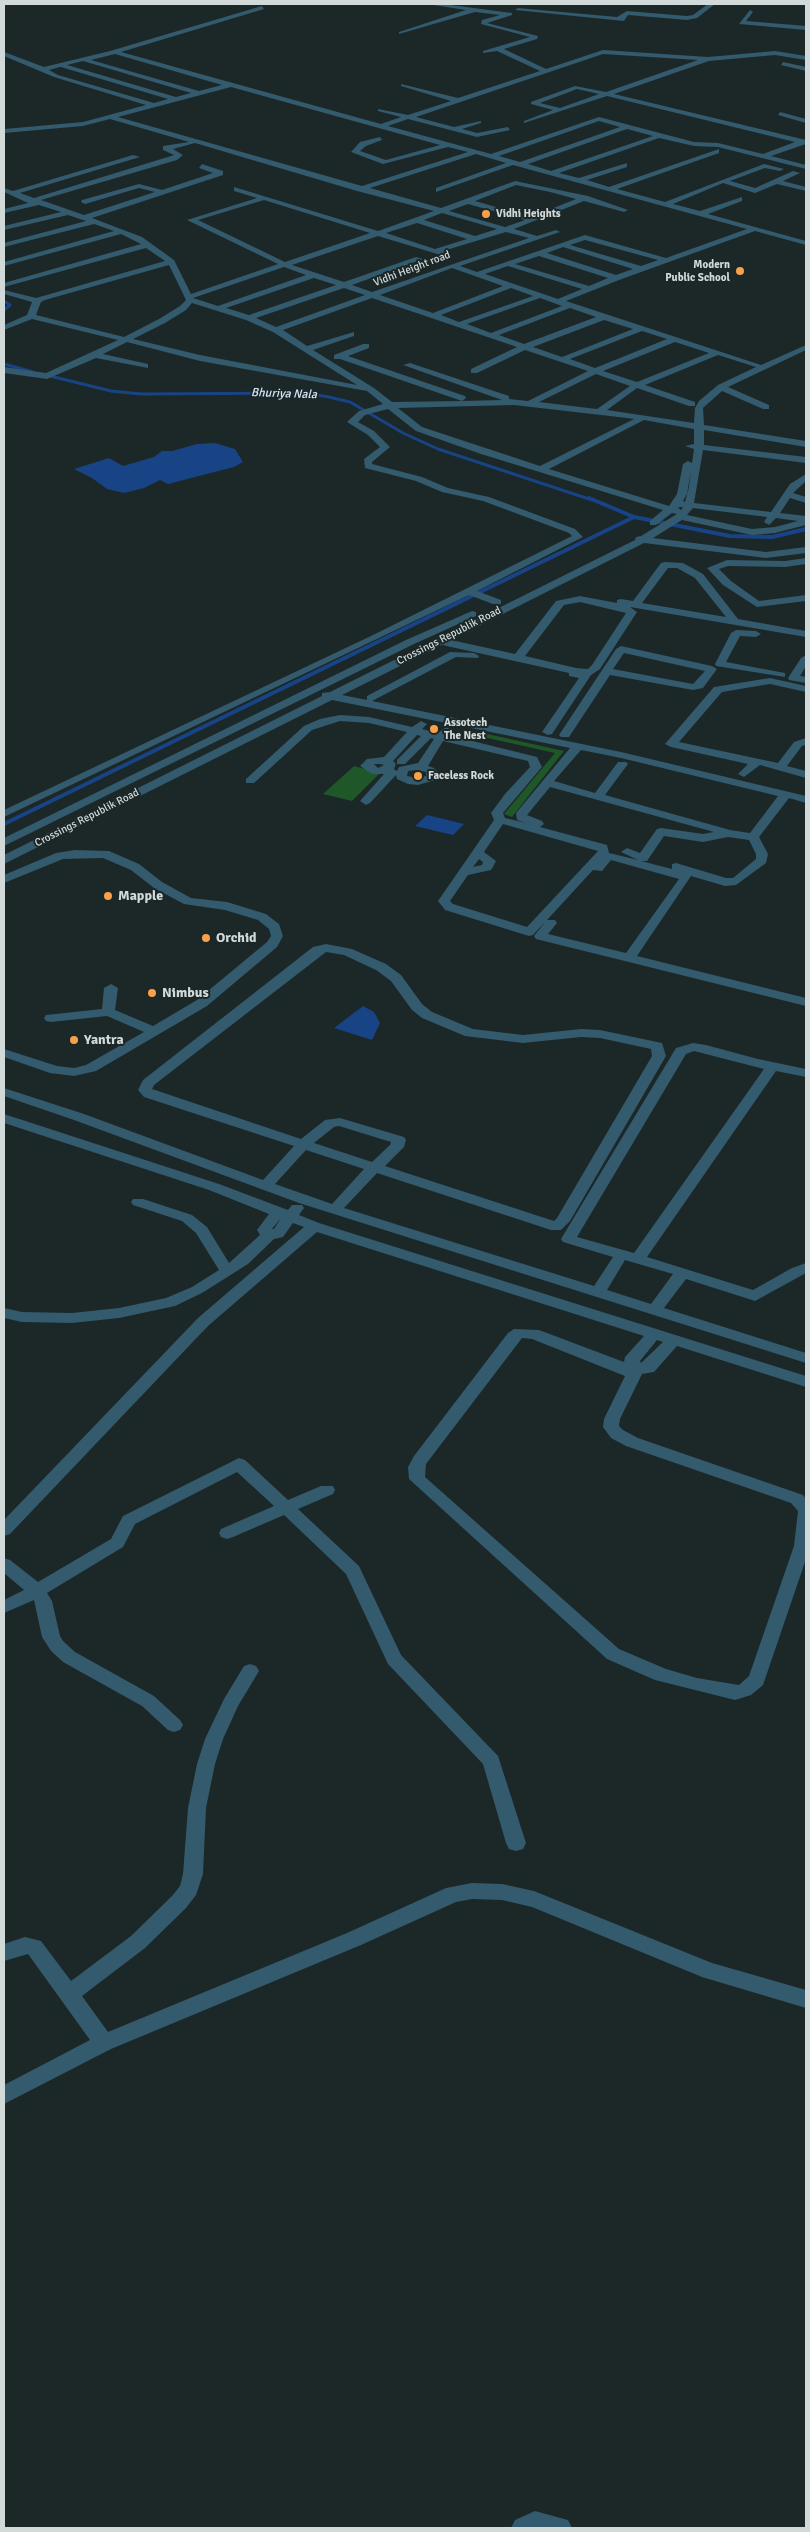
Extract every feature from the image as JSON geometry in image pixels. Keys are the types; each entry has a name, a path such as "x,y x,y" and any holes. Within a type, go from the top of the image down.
{"street":[{"path":"430,4 477,9"},
{"path":"401,33 495,4"},
{"path":"485,52 536,37 482,23 510,14 528,4"},
{"path":"547,5 614,12 622,15 634,14 687,18 694,17 712,4"},
{"path":"494,12 504,6"},
{"path":"486,7 494,12 510,14"},
{"path":"42,69 61,66 113,52 262,8"},
{"path":"520,9 614,12"},
{"path":"520,9 624,19 622,15"},
{"path":"634,14 641,9"},
{"path":"750,12 741,23 806,28"},
{"path":"497,48 548,72"},
{"path":"113,52 806,243"},
{"path":"382,126 548,72 603,52 708,59 775,53 806,58"},
{"path":"4,54 56,76 153,105"},
{"path":"526,122 609,95 708,59"},
{"path":"84,60 197,93"},
{"path":"783,64 806,69"},
{"path":"61,66 174,99"},
{"path":"4,131 75,126 228,85"},
{"path":"403,85 460,101"},
{"path":"561,111 532,103 576,87 805,142"},
{"path":"353,118 398,104"},
{"path":"408,107 427,112"},
{"path":"380,110 481,136 508,129"},
{"path":"780,114 806,121"},
{"path":"110,117 537,238"},
{"path":"493,156 599,119 694,144 764,156 797,169 806,175"},
{"path":"428,139 479,122"},
{"path":"522,164 626,126"},
{"path":"742,136 758,131"},
{"path":"532,177 659,136"},
{"path":"380,139 363,144 355,152 386,162 448,144"},
{"path":"435,251 532,220 610,188 717,148 734,139"},
{"path":"4,211 174,158 179,155 166,148 198,142"},
{"path":"764,156 805,142"},
{"path":"360,189 476,152"},
{"path":"7,192 136,157"},
{"path":"722,181 755,191 777,182 806,161"},
{"path":"439,190 514,162"},
{"path":"581,180 624,165"},
{"path":"84,218 220,173 202,166"},
{"path":"667,204 764,166 797,169 806,167"},
{"path":"777,182 806,189"},
{"path":"6,371 47,376 95,355 175,314 190,298 520,183 624,210"},
{"path":"85,202 139,186 163,192"},
{"path":"237,189 378,232 464,261"},
{"path":"7,192 122,231 148,245 171,262 190,298 249,318 276,330 371,390 391,404 420,429 484,452 682,514 740,530 764,532 806,520"},
{"path":"263,198 191,220 285,265 593,372 692,404"},
{"path":"700,214 739,199"},
{"path":"467,201 532,220"},
{"path":"4,228 67,213"},
{"path":"417,220 504,248"},
{"path":"4,246 95,222"},
{"path":"557,302 616,278 755,229"},
{"path":"4,264 122,231"},
{"name":"Vidhi Height road","path":"276,330 464,261 556,232"},
{"path":"478,274 588,237 665,260"},
{"path":"4,285 148,245"},
{"path":"563,245 641,269"},
{"path":"4,246 54,270 90,284"},
{"path":"539,253 616,278"},
{"path":"249,318 419,259"},
{"path":"4,292 37,301 90,284 171,262"},
{"path":"508,264 590,289"},
{"path":"452,266 604,318 643,328 675,340 757,365"},
{"path":"219,308 314,275"},
{"path":"432,316 510,286"},
{"path":"458,325 539,296"},
{"path":"31,316 37,301"},
{"path":"490,336 569,306"},
{"path":"4,328 31,316 200,358 371,390"},
{"path":"474,371 524,347 604,318"},
{"path":"561,360 643,328"},
{"path":"307,349 351,334"},
{"path":"529,404 593,372 675,340"},
{"path":"643,533 671,510 682,494 688,468 689,427 692,404 704,391 806,342"},
{"path":"326,361 366,346"},
{"path":"682,514 694,487 699,447 699,408 702,403 721,387 806,348"},
{"path":"598,412 635,386 716,353"},
{"path":"95,355 145,366"},
{"path":"341,356 470,402"},
{"path":"407,365 514,402"},
{"path":"721,387 766,407"},
{"path":"4,814 471,593 574,541 578,537 578,534 486,499 445,490 419,479 368,466 367,461 385,447 371,433 352,422 355,417 369,410 391,404 514,402 642,418 689,427 805,443"},
{"path":"542,469 642,418"},
{"path":"689,446 806,460"},
{"path":"764,532 787,494 804,481"},
{"path":"787,494 806,500"},
{"path":"682,514 751,508 806,520"},
{"name":"Crossings Republik Road","path":"4,842 313,692 331,691 410,642 491,600 682,514"},
{"path":"643,533 760,548 782,547 806,542"},
{"path":"643,533 733,552 806,561"},
{"name":"Crossings Republik Road","path":"4,860 331,691 440,641 546,587 643,533"},
{"path":"806,550 783,559 727,563 712,568 727,583 757,604 806,598"},
{"path":"635,604 665,565 679,565 699,576 735,622"},
{"path":"546,587 806,634"},
{"path":"471,593 491,600"},
{"path":"440,641 518,658 590,672 596,667 632,612 625,608 580,599 567,600 560,603 518,658"},
{"path":"806,644 741,632 733,636 720,662 806,680"},
{"path":"565,735 607,671 621,650 625,649 712,669 699,686 693,687 607,671"},
{"path":"371,698 454,654 465,654 586,676 548,732"},
{"path":"794,678 806,658"},
{"path":"806,689 770,681 718,689 671,744 757,762 758,760 806,775"},
{"path":"331,691 474,720 806,799"},
{"path":"331,691 429,715 456,720 474,720 565,735 806,788"},
{"path":"366,801 393,768 415,730 429,715"},
{"path":"250,782 308,728 324,721 350,717 415,730 528,757 536,762 536,767 509,796 497,813 500,820"},
{"path":"393,768 456,720"},
{"path":"393,768 422,767 435,735"},
{"path":"780,768 798,744 806,741"},
{"path":"578,746 547,782 521,817 642,858 724,882 736,881 762,860 762,854 753,837"},
{"path":"744,774 757,762"},
{"path":"598,797 622,764"},
{"path":"547,782 728,833 753,837"},
{"path":"753,837 786,794"},
{"path":"500,820 597,846 604,851 529,932 445,904 444,902 466,871 487,867 490,861 479,854 500,820"},
{"path":"642,858 661,832 670,831 704,838 728,833"},
{"path":"4,1053 55,1070 74,1072 91,1068 202,1003 272,944 277,936 275,927 262,917 251,912 182,898 158,885 135,867 104,854 60,856 6,876"},
{"path":"628,958 686,877 608,856 540,936 628,958 806,1002"},
{"path":"326,948 347,952 382,967 396,978 417,1007 427,1015 470,1033 523,1039 581,1033 600,1034 650,1043 657,1046 660,1050 659,1056 568,1212 556,1227 304,1144 149,1094 145,1090 148,1083 318,950 326,948"},
{"path":"108,1012 111,988"},
{"path":"51,1018 108,1012 154,1032"},
{"path":"806,1073 694,1047 681,1051 676,1056 568,1239 682,1272 755,1296 806,1268"},
{"path":"638,1259 773,1066"},
{"path":"4,1092 115,1130 304,1200 806,1358"},
{"path":"4,1118 214,1187 314,1226 430,1261 806,1382"},
{"path":"265,1186 304,1144 334,1121 399,1140 397,1147 374,1167 335,1210"},
{"path":"4,1314 22,1317 72,1318 119,1313 170,1302 197,1290 243,1261 270,1234 275,1235 280,1232 284,1214 304,1200"},
{"path":"138,1202 187,1218 202,1230 227,1271"},
{"path":"4,1530 202,1322 314,1226"},
{"path":"598,1292 622,1254"},
{"path":"655,1309 682,1272"},
{"path":"654,1334 631,1362 635,1371 612,1419 611,1427 618,1434 632,1442 797,1500 806,1510 802,1546 757,1680 745,1690 735,1692 696,1685 661,1675 613,1654 424,1487 415,1474 420,1460 513,1337 519,1333 534,1334 635,1371 648,1368 674,1340"},
{"path":"4,1607 37,1591 118,1543 129,1520 239,1464 353,1570 394,1659 492,1761 516,1843"},
{"path":"227,1534 327,1490"},
{"path":"4,1564 37,1591 43,1600 51,1637 69,1657 148,1701 174,1725"},
{"path":"68,1995 138,1942 179,1902 189,1889 193,1874 197,1808 206,1764 214,1739 230,1704 250,1671"},
{"path":"4,2095 104,2043 354,1939 453,1894 472,1890 502,1892 534,1899 709,1971 806,1999"},
{"path":"4,1953 25,1944 34,1947 104,2043"},
{"path":"523,2528 535,2522 560,2528"}],"green space":[{"path":"469,730 564,751 512,817 504,814 555,753 461,732"},
{"path":"354,766 380,773 352,801 323,794"}],"water":[{"path":"215,443 235,449 243,462 234,467 168,484 160,480 144,488 124,493 107,489 92,478 74,469 109,458 123,466 154,457 162,451 172,451 197,444"},
{"path":"427,815 464,824 453,835 415,826"},
{"path":"363,1006 374,1012 380,1023 372,1040 334,1028"}],"waterway":[{"name":"Bhuriya Nala","path":"4,301 10,305 4,310"},
{"name":"Bhuriya Nala","path":"4,364 33,372"},
{"name":"Bhuriya Nala","path":"46,375 111,391 141,394 304,393 329,397 350,402 403,433 438,449 592,500"},
{"name":"Bhuriya Nala","path":"589,498 634,517"},
{"path":"4,824 634,517"},
{"path":"634,517 730,536 772,537 806,529"}],"place":[{"name":"Vidhi Heights","path":"486,214"},
{"name":"Modern Public School","path":"740,271"},
{"name":"Assotech The Nest","path":"434,729"},
{"name":"Faceless Rock","path":"418,776"},
{"name":"Mapple","path":"108,896"},
{"name":"Orchid","path":"206,938"},
{"name":"Nimbus","path":"152,993"},
{"name":"Yantra","path":"74,1040"}]}
